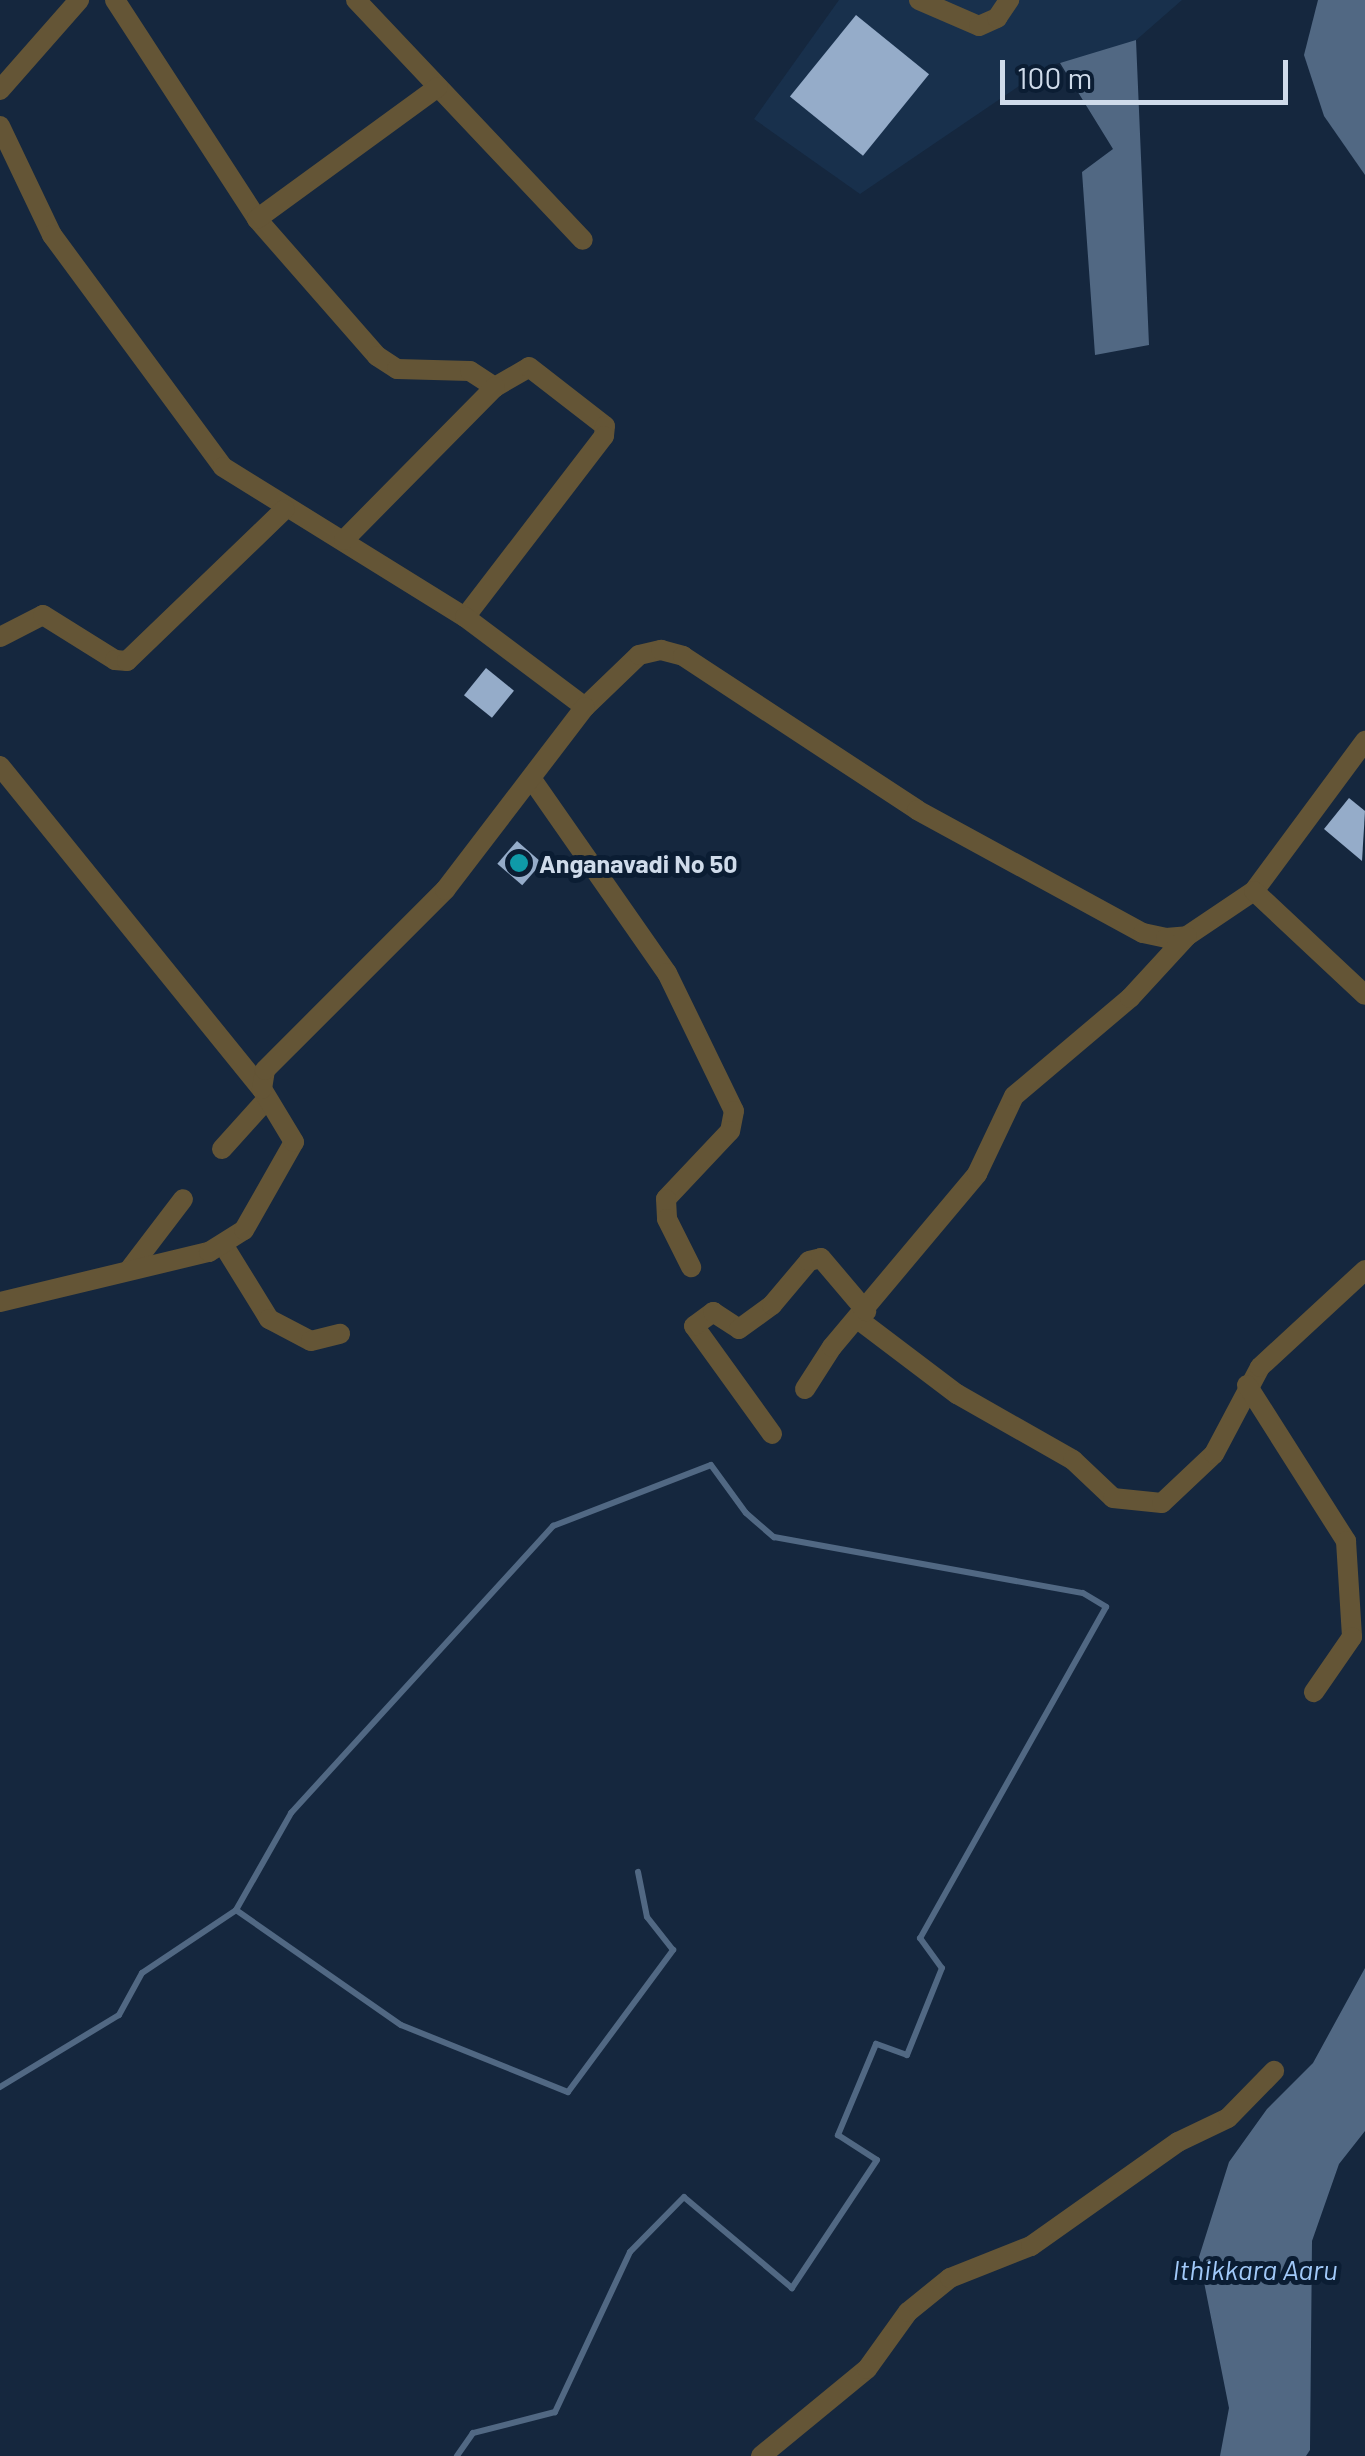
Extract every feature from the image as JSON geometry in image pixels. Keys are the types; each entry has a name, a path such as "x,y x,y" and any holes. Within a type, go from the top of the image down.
{"street":[{"path":"0,90 79,0"},
{"path":"115,0 257,219 387,364 470,370 495,387"},
{"path":"356,0 582,240"},
{"path":"919,0 979,26 997,18 1009,0"},
{"path":"257,219 438,88"},
{"path":"0,126 52,235 222,467 465,617 585,707"},
{"path":"344,540 495,387 529,367 607,432 465,617"},
{"path":"0,636 44,615 127,661 286,509"},
{"path":"222,1149 265,1094 270,1064 446,890 533,781 585,707 639,655 672,652 917,810 1143,933 1187,936"},
{"path":"805,1389 977,1174 1014,1096 1130,998 1187,936 1254,892 1365,742"},
{"path":"0,766 265,1094 288,1124 293,1147 253,1219 224,1246 0,1302"},
{"path":"533,781 667,974 734,1111 730,1131 666,1199 667,1219 691,1267"},
{"path":"1254,892 1365,995"},
{"path":"129,1270 183,1199"},
{"path":"224,1246 270,1319 311,1341 340,1334"},
{"path":"772,1434 694,1326 713,1312 730,1327 750,1323 809,1261 821,1258 862,1316 958,1394 1073,1460 1114,1498 1132,1504 1162,1503 1192,1480 1214,1454 1247,1384 1365,1270"},
{"path":"1247,1384 1346,1541 1352,1637 1314,1692"},
{"path":"761,2456 867,2369 908,2312 950,2278 1030,2246 1178,2142 1228,2118 1274,2071"}],"shaded area":[{"path":"839,0 1182,0 1126,49 1050,65 860,194 754,119"}],"water":[{"path":"1318,0 1365,0 1365,175 1324,116 1304,55"},
{"path":"1136,40 1149,345 1095,355 1082,172 1113,149 1060,63"},
{"name":"Ithikkara Aaru","path":"1365,1968 1365,2131 1339,2164 1312,2241 1310,2450 1306,2456 1220,2456 1229,2408 1199,2257 1229,2162 1267,2109 1313,2063"}],"building":[{"path":"856,15 929,74 863,156 790,97"},
{"path":"486,668 514,691 492,718 464,695"},
{"path":"1349,798 1365,811 1362,861 1324,829"},
{"name":"Anganavadi No 50","path":"517,841 542,863 522,885 497,864"}],"waterway":[{"path":"0,2087 119,2015 142,1973 236,1910 291,1813 553,1526 711,1465 746,1513 774,1537 1083,1593 1106,1607 920,1938 942,1968 907,2055 876,2044 838,2135 877,2160 792,2288 684,2197 630,2252 555,2412 473,2433 457,2456"},
{"path":"236,1910 401,2025 568,2092 673,1950 647,1917 638,1872"}],"place":[{"name":"Anganavadi No 50","path":"519,863"}]}
